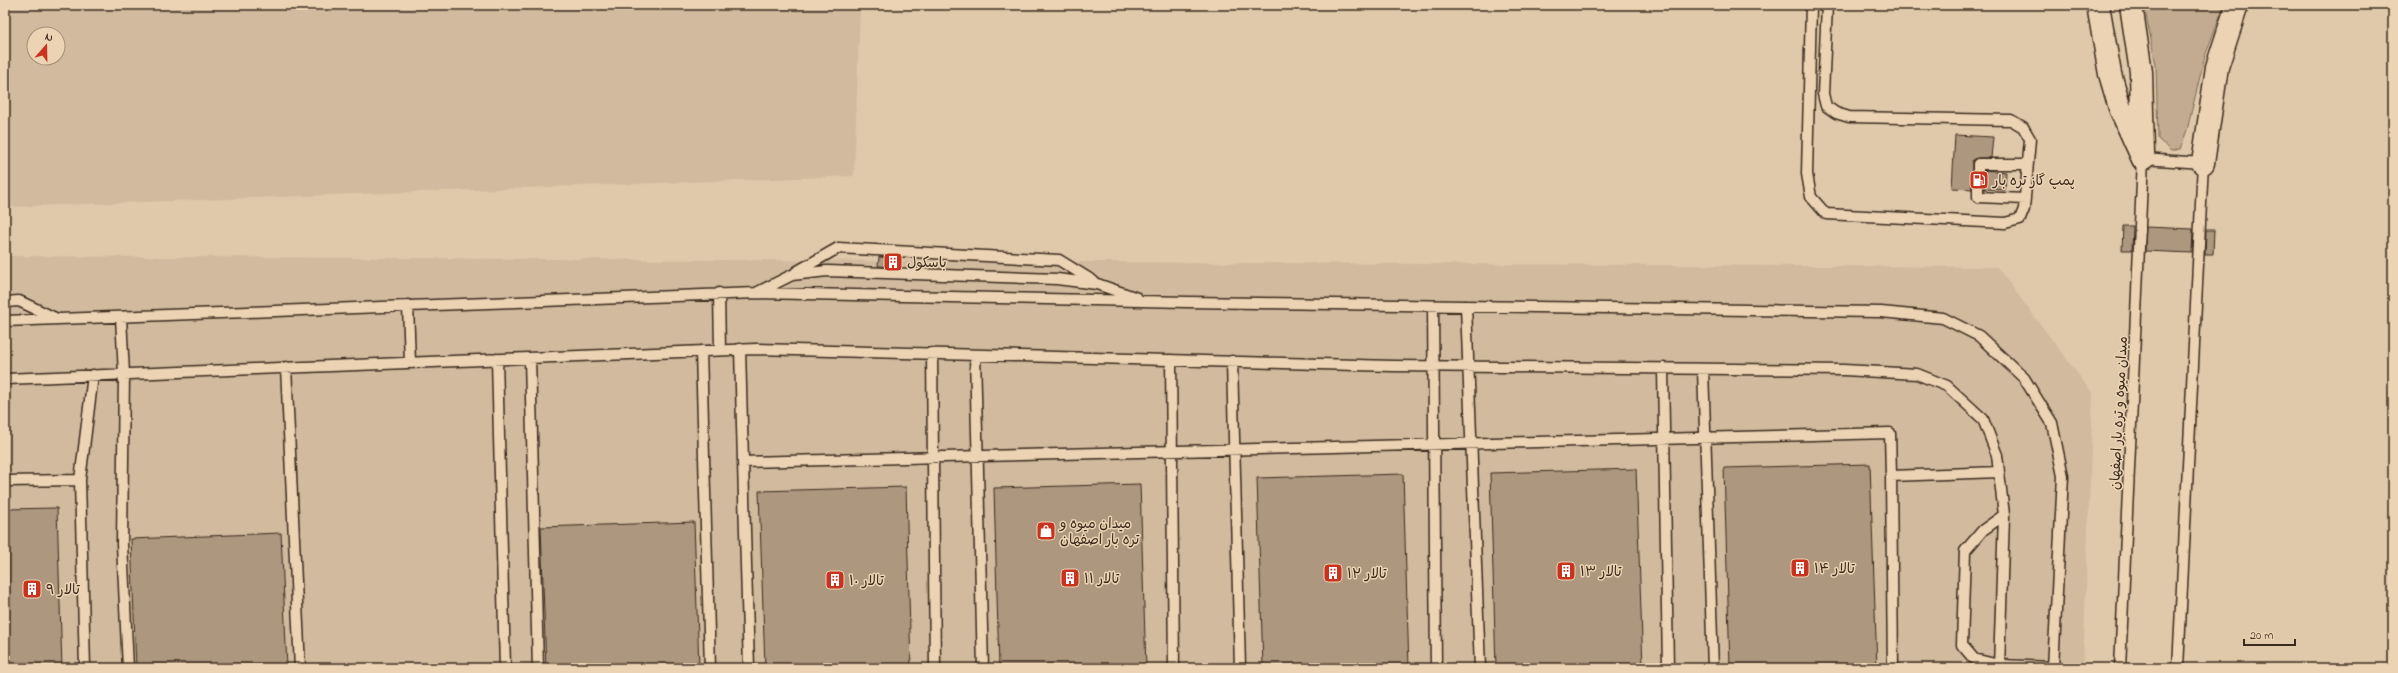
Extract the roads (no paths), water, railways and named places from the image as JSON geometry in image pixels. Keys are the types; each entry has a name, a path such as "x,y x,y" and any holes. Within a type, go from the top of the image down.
{"highway":[{"path":"2098,5 2110,74 2120,108 2143,159"},
{"path":"2131,5 2140,72 2144,120 2143,159"},
{"path":"2203,163 2217,67 2237,5"}],"lane":[{"path":"1811,5 1807,174 1811,197 1826,214 2005,223 2020,219 2024,209 2030,139 2023,127 2011,120 1849,117 1836,113 1826,106 1823,94 1828,5"},
{"path":"2091,5 2102,30"},
{"path":"2143,159 2203,163 2178,668"},
{"name":"میدان میوه و تره بار اصفهان","path":"2120,668 2143,159"},
{"path":"2025,199 1978,197 1978,164 2028,164"},
{"path":"756,293 792,275 838,248 1060,260 1097,284"},
{"path":"792,275 835,271 1057,279 1097,284 1144,301"},
{"path":"5,293 57,319"},
{"path":"719,293 720,350"},
{"path":"5,321 719,293 1433,306 1881,312 1943,318 1980,336 2024,378 2052,423 2063,476 2052,668 1999,667 1974,659 1962,645 1966,551 1983,530 2004,516"},
{"path":"5,302 19,301"},
{"path":"408,305 410,362"},
{"path":"1433,306 1436,668"},
{"path":"1466,306 1480,668"},
{"path":"121,317 124,374 122,544 128,668"},
{"path":"740,349 749,668"},
{"path":"5,379 740,349 1433,366 1844,370 1917,374 1947,386 1983,419 1997,455 2004,516 1999,667"},
{"path":"701,351 710,668"},
{"path":"932,353 935,668"},
{"path":"975,355 983,668"},
{"path":"530,358 538,668"},
{"path":"497,359 505,668"},
{"path":"1171,360 1174,668"},
{"path":"1232,361 1240,668"},
{"path":"286,367 300,668"},
{"path":"1663,368 1668,668"},
{"path":"1703,369 1713,668"},
{"path":"85,668 80,480 93,375"},
{"path":"743,462 1890,433 1893,668"},
{"path":"1891,476 1999,472"},
{"path":"5,481 80,480"}],"place":[{"name":"پمپ گاز تره بار","path":"1979,180"},
{"name":"باسكول","path":"893,262"},
{"name":"میدان میوه و تره بار اصفهان","path":"1046,531"},
{"name":"تالار ۱۴","path":"1800,568"},
{"name":"تالار ۱۳","path":"1566,571"},
{"name":"تالار ۱۲","path":"1333,573"},
{"name":"تالار ۱۱","path":"1070,578"},
{"name":"تالار ۱۰","path":"835,580"},
{"name":"تالار ۹","path":"32,589"}]}
